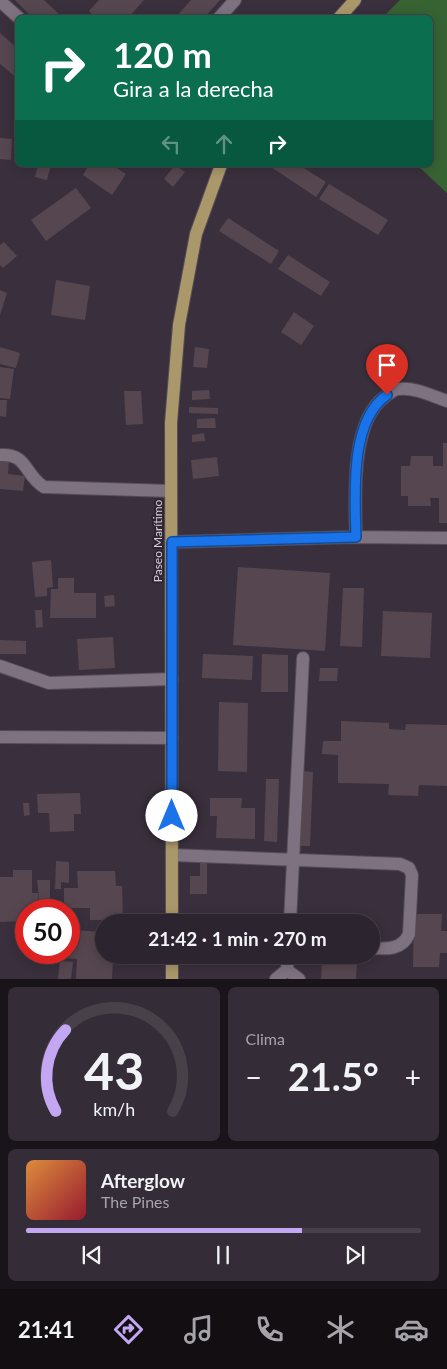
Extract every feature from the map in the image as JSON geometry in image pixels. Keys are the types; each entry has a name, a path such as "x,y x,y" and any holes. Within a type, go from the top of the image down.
{"main road":[{"path":"342,15 356,0"},
{"name":"Paseo Marítimo","path":"172,914 171,423 179,325 196,234 220,167"},
{"path":"172,964 172,979"}],"street":[{"path":"222,15 235,0"},
{"path":"0,1 16,15"},
{"path":"356,537 355,486 360,438 377,402 397,388 413,389 447,401"},
{"path":"0,455 12,454 19,458 36,482 44,487 171,491"},
{"path":"172,542 356,537 447,538"},
{"path":"290,914 303,658"},
{"path":"0,666 49,683 172,679"},
{"path":"0,737 172,738"},
{"path":"172,855 292,858 400,864 409,868 412,875 409,934 405,943 397,947 380,948"},
{"path":"288,964 288,970"},
{"path":"276,979 288,970"},
{"path":"288,970 299,979"}],"green space":[{"path":"400,0 447,0 447,193 419,167 433,167 433,15 385,15"}],"building":[{"path":"15,0 44,0 60,15 30,15"},
{"path":"99,0 144,0 131,15 93,15 89,11"},
{"path":"191,0 220,0 207,15 178,15"},
{"path":"0,33 15,46 15,76 0,64"},
{"path":"0,138 12,139 11,160 0,159"},
{"path":"38,167 50,167 47,180 35,177"},
{"path":"88,167 115,167 126,174 112,195 83,175"},
{"path":"173,167 178,167 185,172 173,187 164,179"},
{"path":"271,167 302,167 326,182 316,197"},
{"path":"329,184 388,220 378,235 319,199"},
{"path":"76,188 91,208 46,241 31,220"},
{"path":"228,218 279,251 271,264 219,231"},
{"path":"4,242 17,256 3,268 0,265 0,245"},
{"path":"288,255 330,282 321,296 278,269"},
{"path":"56,280 90,286 85,320 51,315"},
{"path":"0,290 7,293 0,315"},
{"path":"294,312 314,326 301,345 281,332"},
{"path":"0,347 20,353 16,368 0,364"},
{"path":"195,347 209,349 207,368 193,367"},
{"path":"0,367 14,369 10,399 0,398"},
{"path":"209,390 210,399 192,400 192,391"},
{"path":"124,391 141,391 143,424 126,425"},
{"path":"0,400 7,400 6,417 0,416"},
{"path":"189,407 218,408 218,414 189,413"},
{"path":"215,418 216,428 197,428 197,419"},
{"path":"204,433 205,441 192,442 192,435"},
{"path":"443,443 447,443 447,523 439,523 439,498 430,498 431,506 408,506 408,496 401,496 401,466 410,466 411,456 433,456 433,466 443,466"},
{"path":"217,457 219,476 193,479 191,460"},
{"path":"0,459 9,460 8,474 25,476 23,491 0,489"},
{"path":"51,560 53,587 47,588 47,596 35,597 32,562"},
{"path":"238,567 330,573 325,651 233,645"},
{"path":"58,578 74,578 74,593 96,593 96,618 50,618 51,589 58,589"},
{"path":"343,588 364,588 362,647 340,646"},
{"path":"114,595 115,606 105,607 104,596"},
{"path":"35,610 42,610 43,627 36,628"},
{"path":"383,611 432,613 430,658 381,656"},
{"path":"113,637 115,668 79,670 77,639"},
{"path":"0,640 26,641 26,654 0,654"},
{"path":"203,654 253,656 252,680 202,678"},
{"path":"262,654 288,655 288,692 261,692"},
{"path":"320,668 338,668 337,681 319,681"},
{"path":"219,702 248,703 247,772 218,771"},
{"path":"341,721 389,723 389,729 405,730 406,724 447,725 447,786 419,785 418,796 388,795 389,784 338,783 338,755 322,754 323,741 341,741"},
{"path":"302,771 313,772 310,846 299,846"},
{"path":"266,779 279,779 277,842 264,841"},
{"path":"80,793 81,814 74,814 74,831 50,832 49,813 38,813 37,794"},
{"path":"210,798 242,798 241,808 255,808 255,839 216,838 217,816 210,816"},
{"path":"23,803 29,803 30,815 24,816"},
{"path":"56,861 69,862 69,883 61,882 61,889 55,889"},
{"path":"200,861 207,861 207,894 190,894 190,876 200,876"},
{"path":"13,870 32,870 32,893 38,893 38,899 15,899 15,921 0,922 0,877 13,877"},
{"path":"77,871 115,871 116,886 122,886 123,914 95,914 95,920 90,920 90,908 80,908 80,899 64,899 64,888 78,888"},
{"path":"37,880 50,880 50,899 39,899"},
{"path":"414,914 442,914 441,931 447,931 447,953 440,953 439,967 413,967"},
{"path":"80,931 95,931 95,964 113,964 112,979 76,979 77,964 80,964"},
{"path":"60,964 73,964 71,979 58,979"},
{"path":"322,964 357,964 356,979 321,979"}],"route":[{"path":"172,816 172,542 356,537 355,486 360,438 377,402 387,395"}]}
